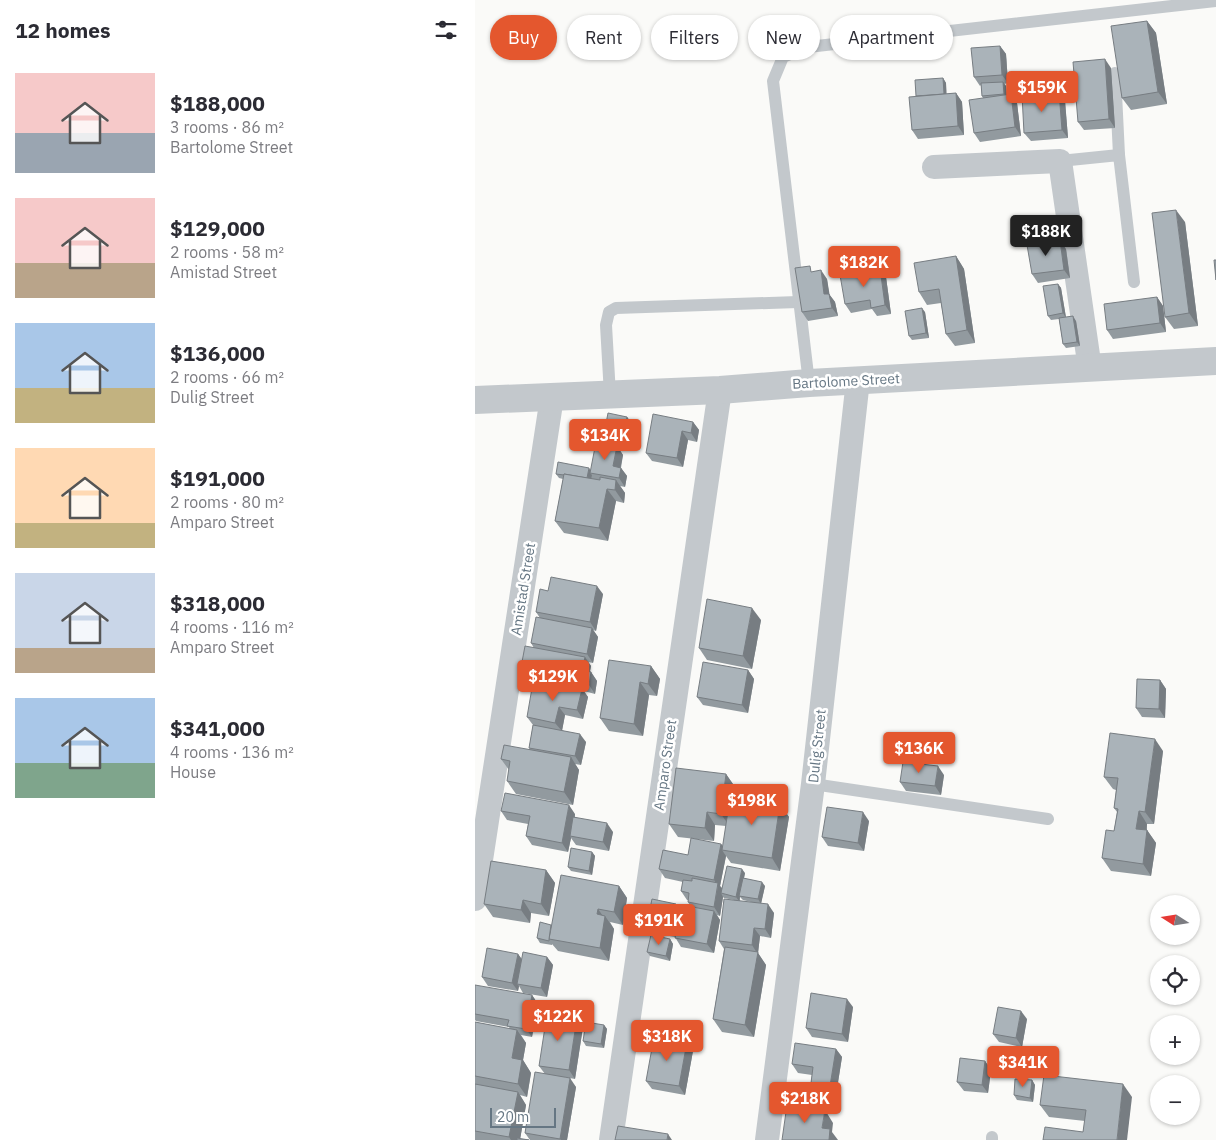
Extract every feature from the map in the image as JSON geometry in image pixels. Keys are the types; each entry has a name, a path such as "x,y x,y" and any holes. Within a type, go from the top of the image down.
{"street":[{"path":"934,167 1059,161 1090,369"},
{"name":"Bartolome Street","path":"475,400 719,390 858,380 1216,362"},
{"name":"Dulig Street","path":"767,1140 813,784 858,380"},
{"name":"Amparo Street","path":"611,1140 719,390"},
{"name":"Amistad Street","path":"475,899 552,397"}],"lane":[{"path":"809,383 773,80 783,57 808,47 1216,1"},
{"path":"1115,73 1119,156 1134,282"},
{"path":"1059,161 1119,156"},
{"path":"610,395 606,325 609,312 616,308 798,302"},
{"path":"813,784 1048,819"}],"building":[{"path":"1147,21 1158,92 1122,98 1111,26"},
{"path":"1000,46 1002,75 974,77 971,48"},
{"path":"1105,59 1109,119 1078,122 1073,62"},
{"path":"943,78 944,94 916,96 915,80"},
{"path":"1003,82 1004,94 982,96 981,83"},
{"path":"1059,92 1062,130 1024,133 1022,95"},
{"path":"956,93 958,126 912,130 909,97"},
{"path":"1011,94 1015,127 974,133 969,100"},
{"path":"1176,210 1189,313 1165,317 1152,213"},
{"path":"1060,240 1064,270 1032,274 1027,245"},
{"path":"956,256 967,330 946,334 939,289 919,292 914,263"},
{"path":"1214,260 1216,260 1216,280"},
{"path":"810,266 811,272 821,270 824,294 829,294 832,308 802,312 795,268"},
{"path":"880,268 885,305 871,308 870,300 845,304 840,275"},
{"path":"1058,284 1063,313 1048,316 1043,286"},
{"path":"1157,297 1160,323 1107,330 1104,304"},
{"path":"922,308 926,333 909,336 905,311"},
{"path":"1073,316 1077,342 1063,344 1059,318"},
{"path":"608,413 627,417 623,438 604,434"},
{"path":"653,414 693,422 691,433 682,431 677,458 646,453"},
{"path":"596,442 617,446 613,466 621,468 619,478 590,473"},
{"path":"558,462 589,468 587,478 556,474"},
{"path":"564,474 600,480 600,477 616,480 615,490 607,489 599,528 555,521"},
{"path":"551,577 597,586 590,622 536,612 540,589 548,591"},
{"path":"707,599 752,608 743,656 699,648"},
{"path":"536,617 592,628 587,654 531,643"},
{"path":"525,646 585,657 582,670 591,672 589,685 534,675 536,664 522,662"},
{"path":"609,660 651,666 648,684 640,682 634,724 600,718"},
{"path":"703,662 748,670 742,705 697,697"},
{"path":"1137,679 1160,680 1159,709 1136,708"},
{"path":"556,684 582,689 577,710 559,707 555,723 527,717 532,688 554,692"},
{"path":"533,725 580,734 575,756 529,748"},
{"path":"1110,733 1155,739 1145,812 1139,811 1136,829 1147,830 1143,864 1102,858 1106,830 1114,831 1118,809 1114,808 1118,778 1104,777"},
{"path":"504,745 571,757 564,792 507,781 510,761 501,759"},
{"path":"903,762 938,766 935,786 900,782"},
{"path":"676,768 726,774 721,814 707,812 705,828 669,824"},
{"path":"751,790 767,793 766,802 780,804 772,858 722,850 730,798 749,801"},
{"path":"505,793 569,805 562,843 526,836 530,816 501,811"},
{"path":"827,807 863,812 858,843 822,837"},
{"path":"573,817 607,823 603,842 570,836"},
{"path":"691,838 721,844 714,880 659,869 663,850 688,855"},
{"path":"571,848 592,852 589,871 568,867"},
{"path":"491,861 546,870 541,904 523,900 521,910 484,904"},
{"path":"727,866 742,869 736,897 721,893"},
{"path":"561,875 619,886 614,912 598,909 597,914 605,916 600,948 549,939"},
{"path":"692,878 718,883 714,907 688,902 689,893 681,891 683,880 692,881"},
{"path":"743,878 762,882 758,899 739,896"},
{"path":"652,899 676,904 671,929 647,924"},
{"path":"724,899 768,904 765,929 754,928 752,945 719,941"},
{"path":"682,905 714,911 707,944 675,938"},
{"path":"540,922 551,925 549,941 537,938"},
{"path":"651,935 670,939 666,956 647,952"},
{"path":"725,947 758,952 745,1025 713,1019"},
{"path":"487,948 518,954 512,983 482,977"},
{"path":"523,952 547,957 541,988 517,984"},
{"path":"475,985 532,995 526,1029 507,1026 509,1020 475,1014"},
{"path":"811,993 847,999 842,1034 806,1028"},
{"path":"998,1007 1021,1011 1016,1038 993,1034"},
{"path":"547,1014 577,1018 569,1070 539,1066"},
{"path":"475,1022 517,1030 512,1058 522,1060 518,1084 475,1076"},
{"path":"586,1022 604,1025 601,1044 583,1041"},
{"path":"654,1037 687,1042 679,1086 646,1081"},
{"path":"795,1043 836,1049 830,1086 811,1083 813,1067 792,1064"},
{"path":"960,1058 985,1061 982,1085 957,1082"},
{"path":"535,1072 570,1078 560,1139 525,1133"},
{"path":"1044,1075 1123,1084 1117,1140 1043,1140 1045,1127 1083,1132 1086,1110 1040,1105"},
{"path":"1015,1079 1032,1080 1030,1098 1014,1095"},
{"path":"475,1084 518,1092 509,1137 475,1131"},
{"path":"787,1105 825,1110 822,1128 830,1129 829,1140 782,1140"},
{"path":"618,1126 668,1134 667,1140 615,1140"}]}
